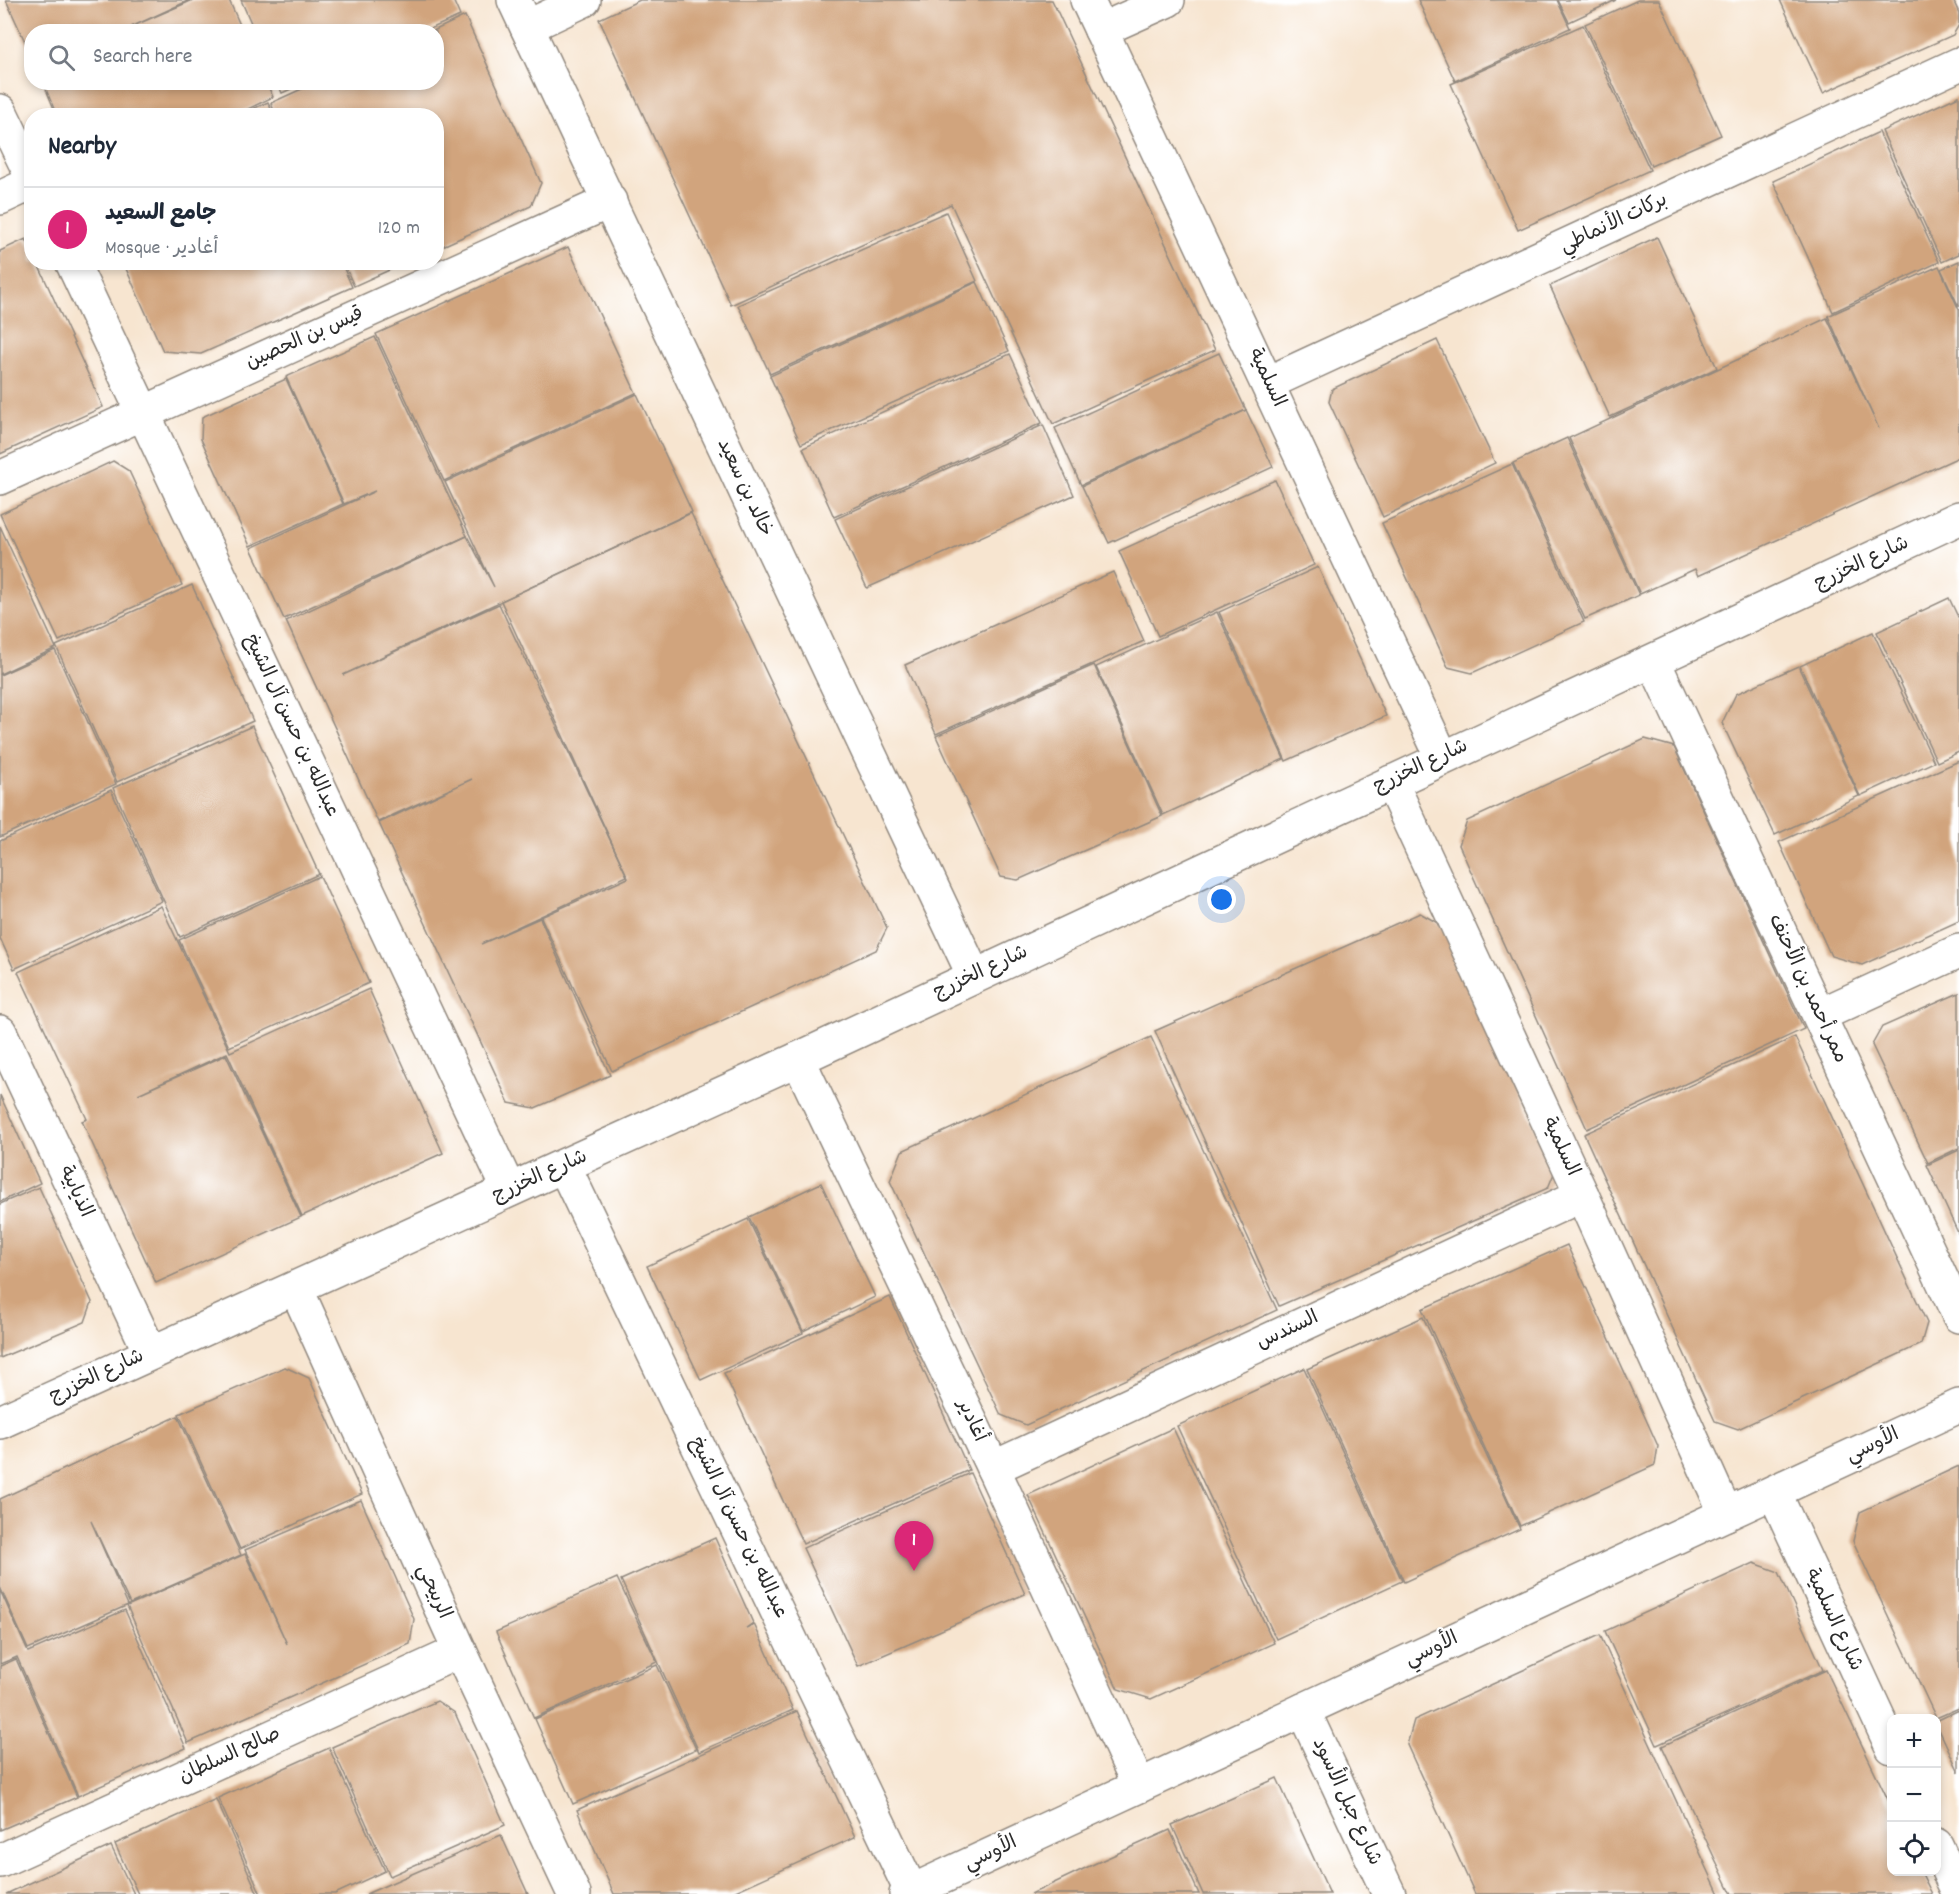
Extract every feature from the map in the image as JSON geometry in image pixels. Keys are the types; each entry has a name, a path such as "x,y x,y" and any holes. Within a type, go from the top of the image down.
{"street":[{"path":"521,13 584,0"},
{"name":"السلمية","path":"1087,0 1442,757"},
{"path":"1101,30 1168,0"},
{"name":"خالد بن سعيد","path":"521,13 974,976"},
{"name":"بركات الأنماطي","path":"1268,383 1959,64"},
{"path":"0,111 24,160"},
{"path":"0,198 24,187"},
{"name":"قيس بن الحصين","path":"0,478 610,201"},
{"name":"عبدالله بن حسن آل الشيخ","path":"76,270 509,1190"},
{"name":"شارع الخزرج","path":"0,1422 798,1059 1959,518"},
{"name":"ممر أحمد بن الأحنف","path":"1654,662 1959,1316"},
{"name":"السلمية","path":"1391,782 1582,1195 1726,1514"},
{"path":"1820,1015 1959,951"},
{"name":"الذيابية","path":"0,1032 150,1352"},
{"name":"أغادير","path":"798,1059 993,1468 1139,1786"},
{"name":"عبدالله بن حسن آل الشيخ","path":"564,1166 908,1893"},
{"name":"السندس","path":"993,1468 1582,1195"},
{"name":"الربيحي","path":"296,1288 460,1651 574,1894"},
{"name":"الأوسي","path":"908,1893 1959,1406"},
{"name":"شارع السلمية","path":"1774,1492 1887,1736"},
{"name":"صالح السلطان","path":"0,1861 460,1651"},
{"name":"شارع جبل الأسود","path":"1303,1710 1389,1894"},
{"path":"1941,1856 1959,1894"}],"building":[{"path":"6,0 190,0 138,24 24,24 24,39"},
{"path":"193,0 229,0 240,24 138,24"},
{"path":"241,0 453,0 460,16 442,24 252,24"},
{"path":"640,0 1052,0 1215,350 1053,424 951,204 731,305 599,19"},
{"path":"1418,0 1557,0 1570,28 1455,81"},
{"path":"1558,0 1616,0 1569,22"},
{"path":"1638,0 1659,0 1721,135 1651,166 1585,24"},
{"path":"1780,0 1953,0 1959,13 1959,25 1953,35 1823,93"},
{"path":"465,16 541,183 531,206 444,245 444,108 273,108 271,103 299,90 444,90 444,26"},
{"path":"1583,25 1650,170 1518,230 1451,84"},
{"path":"46,90 270,90 273,97 250,108 54,108"},
{"path":"1959,96 1959,254 1942,262 1882,131"},
{"path":"268,102 271,108 255,108"},
{"path":"1879,132 1939,262 1833,312 1773,181"},
{"path":"946,212 977,281 770,374 738,305"},
{"path":"1657,237 1717,368 1610,417 1550,286"},
{"path":"24,240 24,270 41,270 103,407 0,454 0,251"},
{"path":"568,247 636,393 444,481 376,334"},
{"path":"1959,261 1959,307 1941,269"},
{"path":"1939,266 1959,310 1959,457 1698,576 1695,569 1640,594 1569,438 1827,318 1879,429 1828,316"},
{"path":"127,270 345,270 352,287 201,354 163,351"},
{"path":"347,270 389,270 354,286"},
{"path":"977,282 1009,351 801,444 770,376"},
{"path":"375,337 467,536 284,619 251,548 375,491 344,504 286,377"},
{"path":"1437,340 1495,463 1383,517 1329,402 1332,389"},
{"path":"1219,353 1246,410 1081,485 1055,428"},
{"path":"1010,354 1042,423 834,517 803,448"},
{"path":"286,379 343,504 250,546 201,439 202,417"},
{"path":"637,394 692,512 343,675 499,604 627,876 481,944 540,918 610,1075 535,1108 509,1103 379,823 472,779 378,822 286,621 467,536 494,587 445,482"},
{"path":"1246,410 1273,467 1109,543 1082,486"},
{"path":"1043,425 1074,495 867,588 835,519"},
{"path":"1567,438 1639,595 1585,619 1513,463"},
{"path":"113,461 129,471 182,585 59,641 0,514"},
{"path":"1512,464 1584,622 1472,673 1448,667 1382,523"},
{"path":"1275,480 1314,565 1158,636 1119,551"},
{"path":"691,513 887,928 876,950 612,1071 541,917 628,878 501,601"},
{"path":"0,526 56,648 0,674"},
{"path":"1318,567 1386,716 1286,761 1219,612"},
{"path":"1113,572 1144,641 936,734 905,665"},
{"path":"192,585 253,721 117,782 56,646"},
{"path":"1949,598 1959,619 1959,752 1937,762 1877,632"},
{"path":"1217,612 1284,759 1163,815 1096,667"},
{"path":"1873,632 1934,762 1860,796 1800,666"},
{"path":"55,650 116,784 0,837 0,675"},
{"path":"1094,665 1162,816 1018,880 1001,877 936,736"},
{"path":"1798,666 1859,796 1775,835 1722,723 1736,694"},
{"path":"252,726 319,874 180,937 113,788"},
{"path":"1645,739 1674,747 1804,1029 1587,1129 1459,845 1467,821"},
{"path":"1959,761 1959,921 1862,965 1831,956 1779,842"},
{"path":"111,790 162,901 14,969 0,938 0,841"},
{"path":"320,876 369,983 229,1047 179,940"},
{"path":"161,906 230,1052 369,989 443,1153 302,1216 227,1053 138,1094 226,1055 301,1217 156,1283 82,1121 87,1119 18,972"},
{"path":"1420,913 1443,926 1555,1171 1548,1188 1279,1306 1155,1031"},
{"path":"1959,993 1959,1148 1928,1163 1872,1045 1882,1027"},
{"path":"1151,1037 1277,1310 1026,1425 1001,1415 890,1181 902,1151"},
{"path":"1795,1037 1927,1323 1921,1344 1738,1429 1715,1421 1584,1134"},
{"path":"0,1095 40,1183 0,1202"},
{"path":"1959,1150 1959,1235 1927,1165"},
{"path":"821,1183 875,1297 803,1331 749,1217"},
{"path":"39,1187 92,1302 85,1322 0,1358 0,1204"},
{"path":"748,1219 803,1333 701,1380 647,1266"},
{"path":"1567,1245 1658,1446 1655,1465 1520,1526 1422,1309"},
{"path":"890,1297 969,1470 803,1544 724,1373"},
{"path":"1423,1317 1520,1529 1404,1582 1307,1369"},
{"path":"285,1367 309,1378 362,1494 240,1549 179,1414"},
{"path":"1304,1368 1402,1581 1276,1639 1177,1426"},
{"path":"178,1416 241,1555 130,1604 91,1521 128,1605 28,1649 0,1587 0,1499"},
{"path":"1173,1428 1274,1643 1151,1699 1118,1689 1028,1495"},
{"path":"1959,1466 1959,1708 1941,1716 1934,1714 1853,1541 1860,1512"},
{"path":"970,1473 1025,1594 858,1666 803,1548"},
{"path":"361,1500 414,1619 410,1644 188,1743 127,1606 245,1554 287,1644 245,1550"},
{"path":"715,1538 753,1623 746,1628 754,1624 793,1710 699,1752 621,1580"},
{"path":"1754,1563 1779,1572 1823,1670 1657,1745 1605,1631"},
{"path":"617,1578 657,1662 534,1718 496,1632"},
{"path":"0,1590 28,1652 125,1610 186,1748 78,1796 17,1657 0,1664"},
{"path":"1600,1635 1719,1894 1475,1894 1407,1745 1414,1720"},
{"path":"16,1659 77,1797 0,1830 0,1666"},
{"path":"657,1665 696,1749 573,1804 535,1719"},
{"path":"1826,1670 1887,1798 1887,1876 1923,1876 1932,1894 1732,1894 1662,1746"},
{"path":"437,1701 455,1713 505,1825 390,1876 332,1747"},
{"path":"1959,1710 1959,1772 1941,1734 1941,1719"},
{"path":"797,1711 855,1837 729,1894 614,1894 577,1810"},
{"path":"329,1748 385,1871 335,1894 261,1894 218,1798"},
{"path":"1277,1778 1330,1894 1203,1894 1172,1825"},
{"path":"216,1799 258,1894 138,1894 115,1844"},
{"path":"1170,1830 1199,1894 1031,1894 1094,1864"},
{"path":"501,1835 528,1894 366,1894"},
{"path":"111,1846 134,1894 6,1894"}],"place":[{"name":"جامع السعيد","path":"914,1571"}]}
